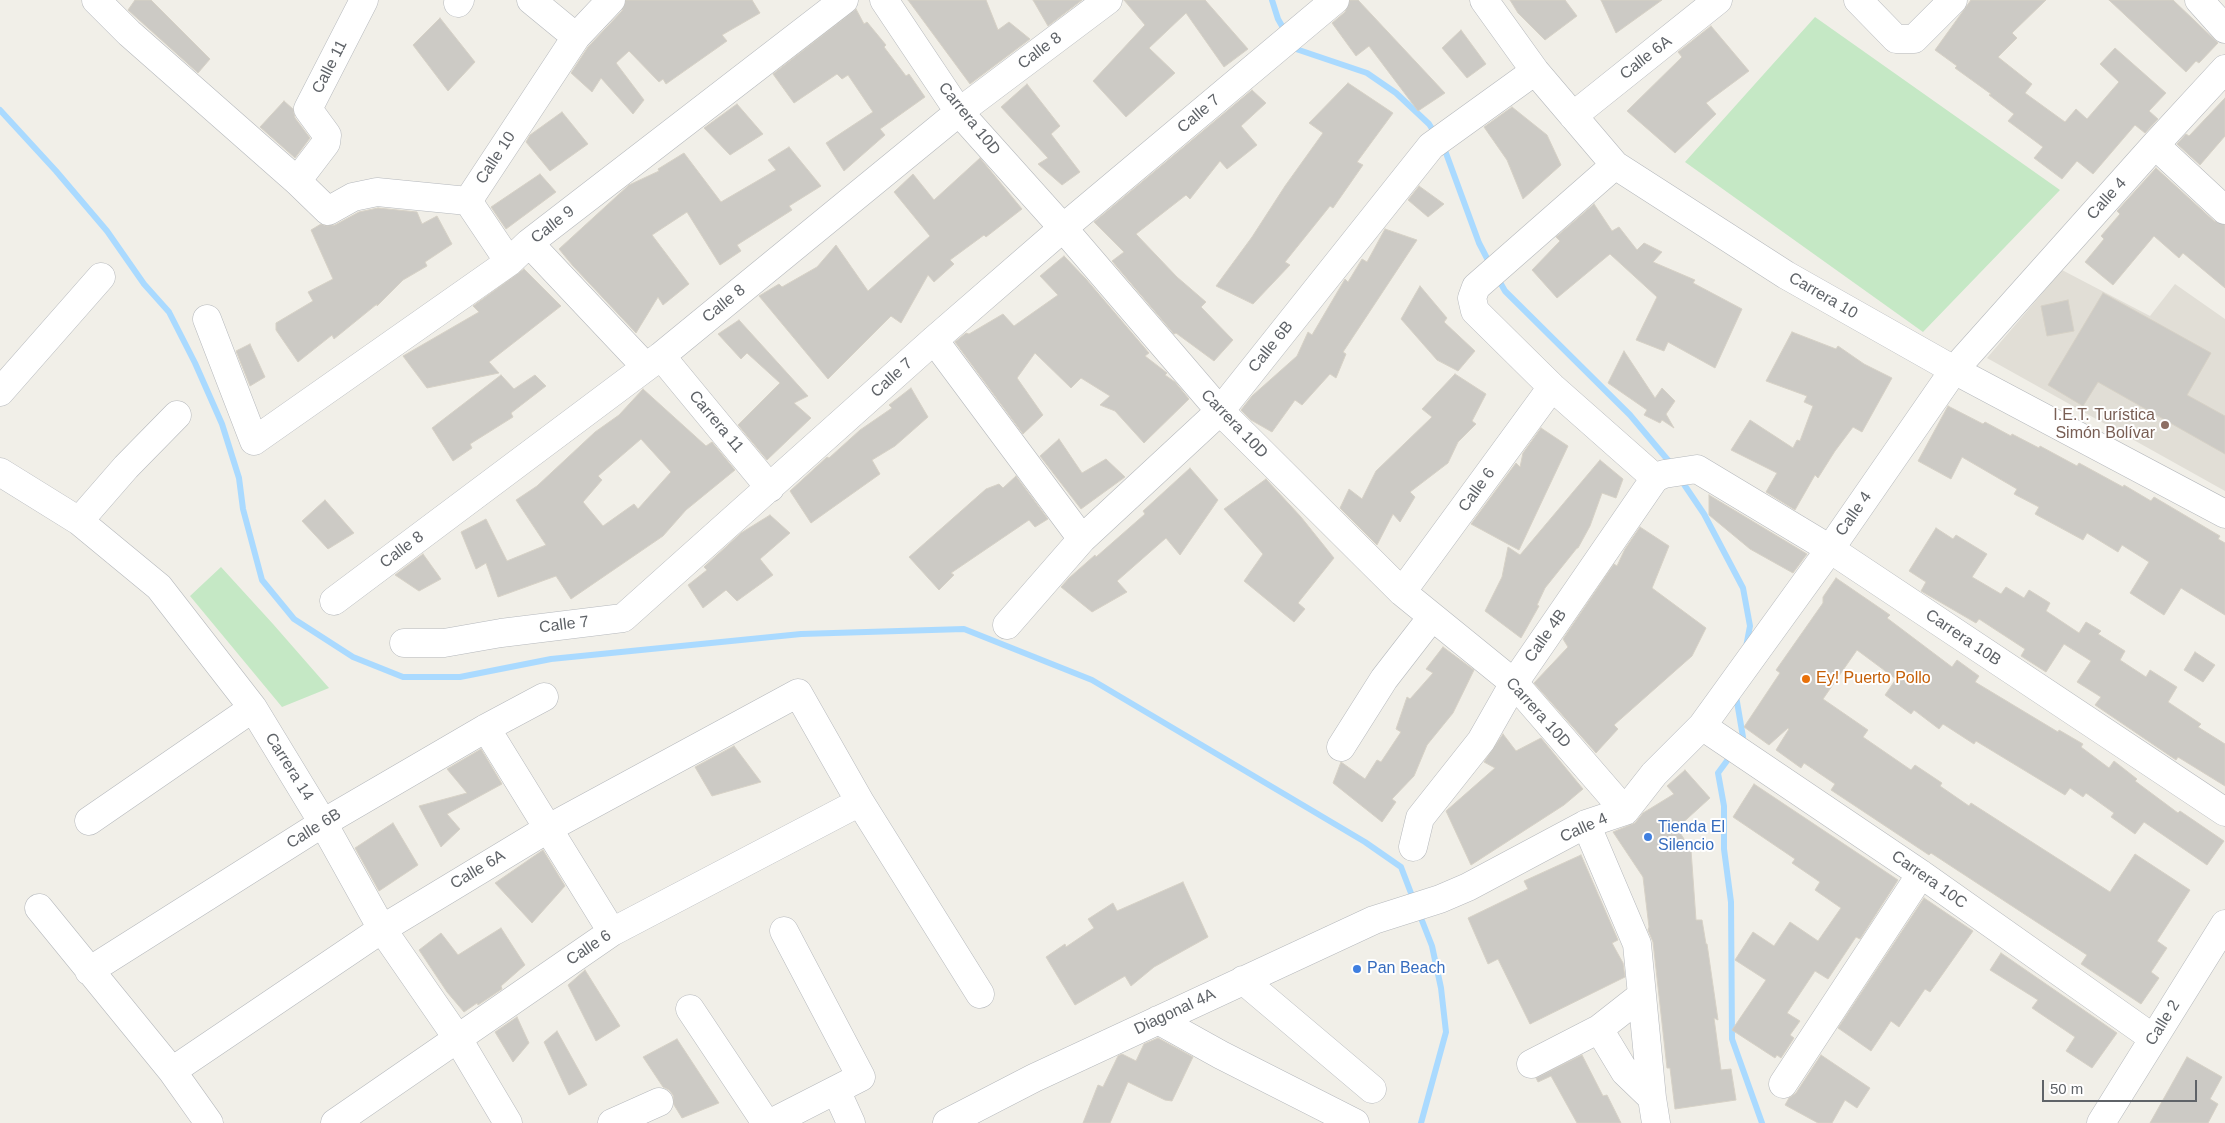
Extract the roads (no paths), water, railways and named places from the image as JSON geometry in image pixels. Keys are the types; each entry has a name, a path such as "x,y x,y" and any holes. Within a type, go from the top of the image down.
{"street":[{"path":"96,0 129,33 297,181"},
{"name":"Calle 11","path":"297,181 326,143 327,135 308,109 364,0"},
{"path":"531,0 576,37"},
{"name":"Calle 10","path":"297,181 328,211 353,197 377,192 468,201 576,37 611,0"},
{"name":"Calle 9","path":"207,319 254,441 509,262 529,243 844,0"},
{"name":"Carrera 10D","path":"884,0 959,112 1063,228 1220,411 1402,592 1514,683 1624,811"},
{"name":"Calle 8","path":"334,601 654,361 959,112 1108,0"},
{"name":"Calle 7","path":"404,643 444,643 501,633 623,618 934,340 1063,228 1335,0"},
{"name":"Carrera 10","path":"1484,0 1535,71 1615,165 1786,275 1954,370 2225,514"},
{"path":"1858,0 1896,39 1914,39 1953,0"},
{"path":"2199,0 2225,28"},
{"name":"Calle 6A","path":"1573,116 1709,3"},
{"name":"Calle 4","path":"1406,909 1440,899 1468,887 1586,824 1624,811 1654,774 1702,726 1830,549 1954,370 2155,144 2225,69"},
{"name":"Calle 6B","path":"1007,625 1082,540 1220,411 1439,140 1535,71"},
{"path":"2155,144 2225,210"},
{"path":"1615,165 1476,287 1472,298 1475,311 1552,387 1659,476"},
{"path":"468,201 509,262"},
{"name":"Carrera 11","path":"529,243 654,361 770,488"},
{"path":"0,392 101,277"},
{"path":"934,340 1082,540"},
{"name":"Calle 6","path":"1402,592 1552,387"},
{"path":"79,521 126,467 177,416"},
{"name":"Carrera 10B","path":"1659,476 1698,469 1830,549 2225,812"},
{"name":"Carrera 14","path":"0,472 79,521 158,587 252,708 323,823 382,929 458,1038 508,1123"},
{"name":"Calle 4B","path":"1413,846 1420,818 1481,741 1514,683 1659,476"},
{"path":"1341,747 1384,679 1432,617"},
{"name":"Calle 6A","path":"172,1071 382,929 549,828 798,693 860,802"},
{"name":"Calle 6B","path":"89,971 323,823 486,728 544,697"},
{"path":"89,821 252,708"},
{"name":"Carrera 10C","path":"1702,726 1752,762 1922,874 2153,1038"},
{"path":"486,728 612,932"},
{"path":"860,802 980,994"},
{"name":"Calle 6","path":"335,1123 612,932 860,802"},
{"path":"1586,824 1637,944 1654,1111"},
{"path":"1783,1084 1922,874"},
{"path":"39,908 172,1071 209,1123"},
{"name":"Diagonal 4A","path":"948,1123 1034,1078 1243,980 1374,920 1406,909"},
{"name":"Calle 2","path":"2101,1123 2225,924"},
{"path":"771,1123 861,1077 784,931"},
{"path":"1243,980 1372,1089"},
{"path":"1531,1064 1599,1029 1642,996"},
{"path":"690,1009 766,1123"},
{"path":"1158,1020 1221,1055 1355,1123"},
{"path":"1599,1029 1624,1072 1654,1111"},
{"path":"836,1090 851,1123"},
{"path":"612,1123 659,1102"}],"waterway":[{"path":"1272,0 1278,19 1286,33"},
{"path":"1293,44 1296,49 1367,73 1396,93 1429,124 1436,135"},
{"path":"0,110 56,171 107,231 144,284 169,312 195,363 222,424 239,478 243,509 262,580 294,619 353,657 403,677 460,677 551,659 801,634 964,629 1092,680 1365,842 1401,867 1414,901"},
{"path":"1443,145 1479,243 1491,266"},
{"path":"1497,277 1505,291 1630,415 1672,465"},
{"path":"1681,480 1704,514 1743,588 1750,626 1746,647"},
{"path":"1736,696 1743,737 1739,744"},
{"path":"1732,754 1718,773 1724,806 1724,849 1731,902 1732,1039 1762,1123"},
{"path":"1419,913 1432,946 1441,988 1446,1032 1421,1123"}],"place":[{"name":"I.E.T. Turística Simón Bolívar","path":"2165,425"},
{"name":"Ey! Puerto Pollo","path":"1806,679"},
{"name":"Tienda El Silencio","path":"1648,837"},
{"name":"Pan Beach","path":"1357,969"}]}
